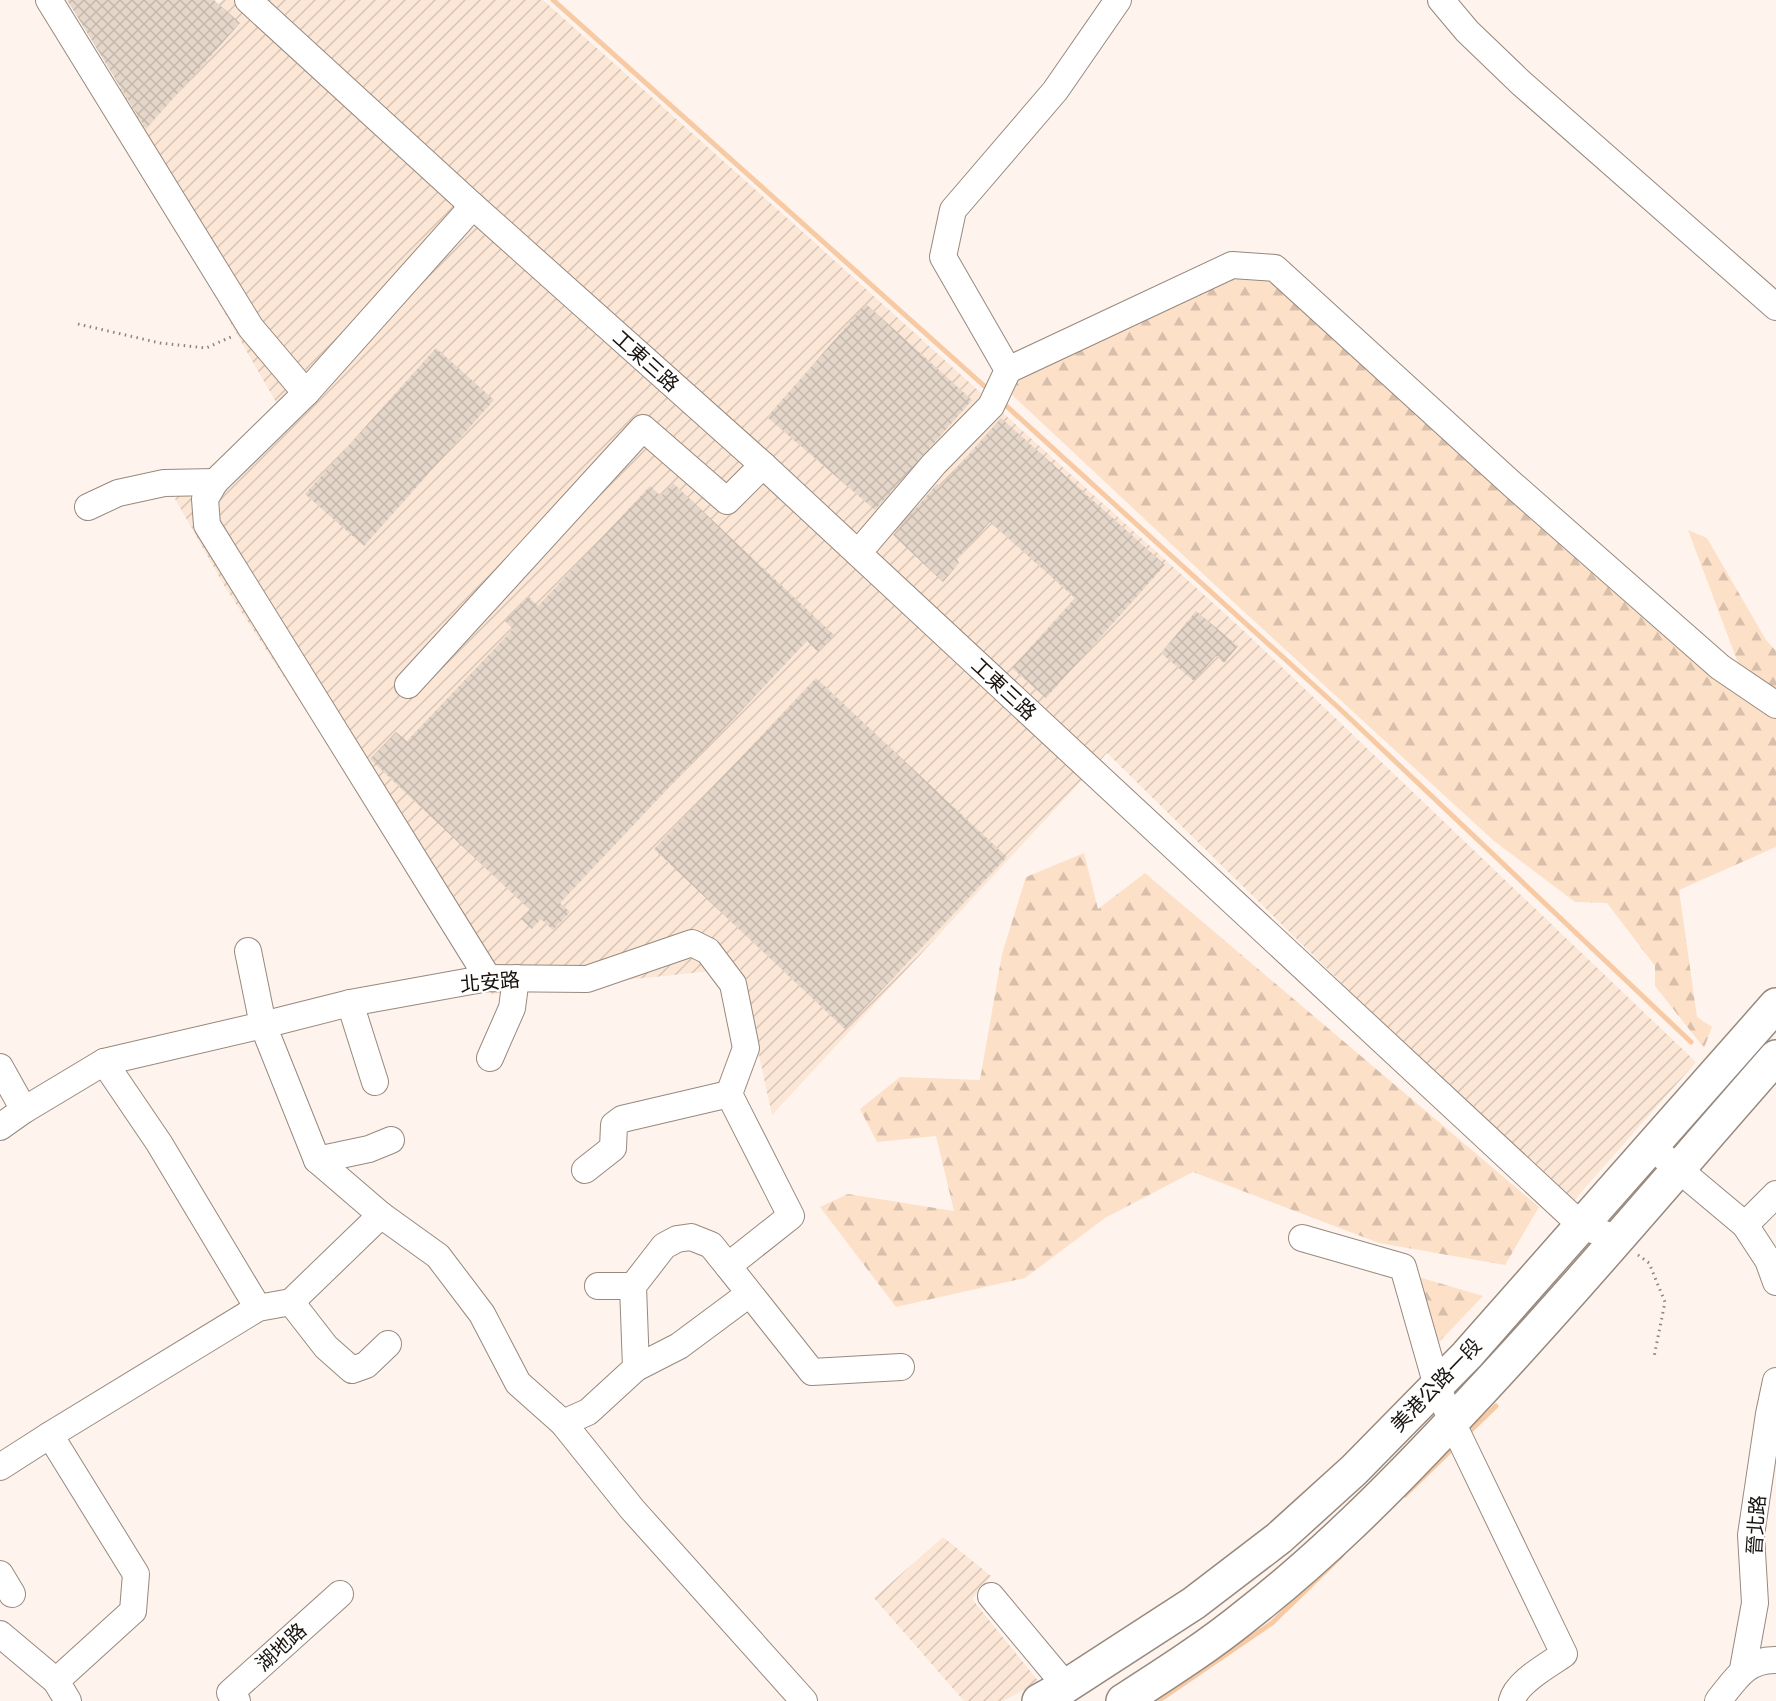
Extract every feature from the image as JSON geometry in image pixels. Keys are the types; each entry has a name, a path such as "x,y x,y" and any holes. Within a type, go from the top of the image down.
{"main road":[{"name":"美港公路一段","path":"1053,1693 1194,1603 1279,1538 1354,1470 1437,1386 1582,1226 1776,1005"},
{"name":"美港公路一段","path":"1123,1701 1165,1674 1257,1607 1333,1542 1394,1484 1476,1397 1618,1239 1776,1057"}],"street":[{"path":"49,0 251,328 306,393"},
{"name":"工東三路","path":"249,0 473,206 763,465 1582,1226"},
{"path":"1008,370 943,257 953,210 1055,91 1118,0"},
{"path":"1440,0 1467,31 1520,82 1776,307"},
{"path":"473,206 306,393 215,482 205,499 207,525 488,978"},
{"path":"858,553 934,464 991,406 1008,370 1232,265 1275,268 1513,485 1711,659 1776,705"},
{"path":"408,685 643,428 727,501 763,465"},
{"path":"88,507 118,493 164,483 215,482"},
{"name":"北安路","path":"0,1127 104,1062 350,1003 488,978 586,979 692,944 708,951 733,984 746,1048 729,1094"},
{"path":"248,951 263,1025 317,1160 381,1215 438,1256 483,1314 518,1383 563,1423 632,1509 804,1701"},
{"path":"490,1058 512,1008 516,978"},
{"path":"350,1003 375,1082"},
{"path":"104,1062 159,1143 258,1308"},
{"path":"0,1067 24,1110"},
{"path":"585,1170 613,1148 614,1125 622,1119 729,1094 790,1216 728,1266"},
{"path":"317,1160 369,1149 391,1140"},
{"path":"1652,1147 1745,1225 1768,1260 1776,1282"},
{"path":"1745,1225 1776,1194"},
{"path":"0,1467 258,1308 291,1302 381,1215"},
{"path":"1582,1226 1618,1239"},
{"path":"636,1368 633,1286 664,1246 677,1239 691,1237 711,1245 812,1372 901,1367"},
{"path":"1302,1238 1403,1267 1437,1386 1452,1422 1564,1654 1520,1686 1512,1701"},
{"path":"598,1286 633,1286"},
{"path":"563,1423 588,1412 636,1368 679,1346 749,1294"},
{"path":"291,1302 326,1347 352,1370 366,1365 388,1344"},
{"name":"晉北路","path":"1718,1701 1743,1669 1755,1603 1751,1535 1773,1414 1776,1381"},
{"path":"0,1634 62,1691 133,1611 136,1574 50,1435"},
{"name":"湖地路","path":"237,1701 230,1693 340,1594"},
{"path":"991,1596 1053,1693"},
{"path":"1743,1669 1766,1660 1776,1660"}],"path":[{"path":"78,324 160,343 206,348 251,328"},
{"path":"1618,1239 1649,1263 1665,1302 1654,1357"}],"shaded area":[{"path":"222,0 543,0 1244,631 1696,1062 1569,1206 1107,753 772,1115 740,968 492,994 225,587 175,499 277,404 104,103"},
{"path":"943,1537 991,1576 972,1599 1039,1682 1003,1701 964,1701 874,1598"}],"green space":[{"path":"1269,253 1444,425 1677,642 1738,663 1688,530 1707,538 1766,640 1776,651 1776,847 1679,890 1697,1017 1712,1027 1704,1048 1655,986 1655,966 1607,903 1575,902 1494,841 1008,391 1004,371 1187,274"},
{"path":"1084,853 1098,909 1145,873 1539,1207 1505,1265 1379,1243 1193,1172 1105,1218 1025,1278 896,1307 820,1207 848,1194 954,1211 936,1136 877,1142 860,1109 900,1077 980,1080 1002,954 1026,877"},
{"path":"1388,1268 1483,1296 1422,1360"}],"building":[{"path":"67,0 214,0 240,23 146,129"},
{"path":"866,304 972,400 875,510 767,417"},
{"path":"436,348 494,400 364,546 305,494"},
{"path":"1001,418 1165,565 1046,698 1012,668 1075,598 990,522 957,559 959,563 943,582 893,535 937,484 940,487"},
{"path":"673,483 834,635 818,652 807,641 560,903 570,912 553,930 541,919 532,929 521,919 530,910 370,759 396,732 407,741 513,629 505,621 528,596 538,606 650,486 661,496"},
{"path":"1196,611 1238,646 1224,663 1216,656 1194,681 1161,653"},
{"path":"816,678 1007,857 845,1029 654,849"}],"waterway":[{"path":"553,0 991,392"},
{"path":"1002,402 1341,710 1691,1042"},
{"path":"1467,1434 1496,1406"},
{"path":"1405,1495 1456,1445"},
{"path":"1158,1701 1272,1623 1342,1555"}]}
